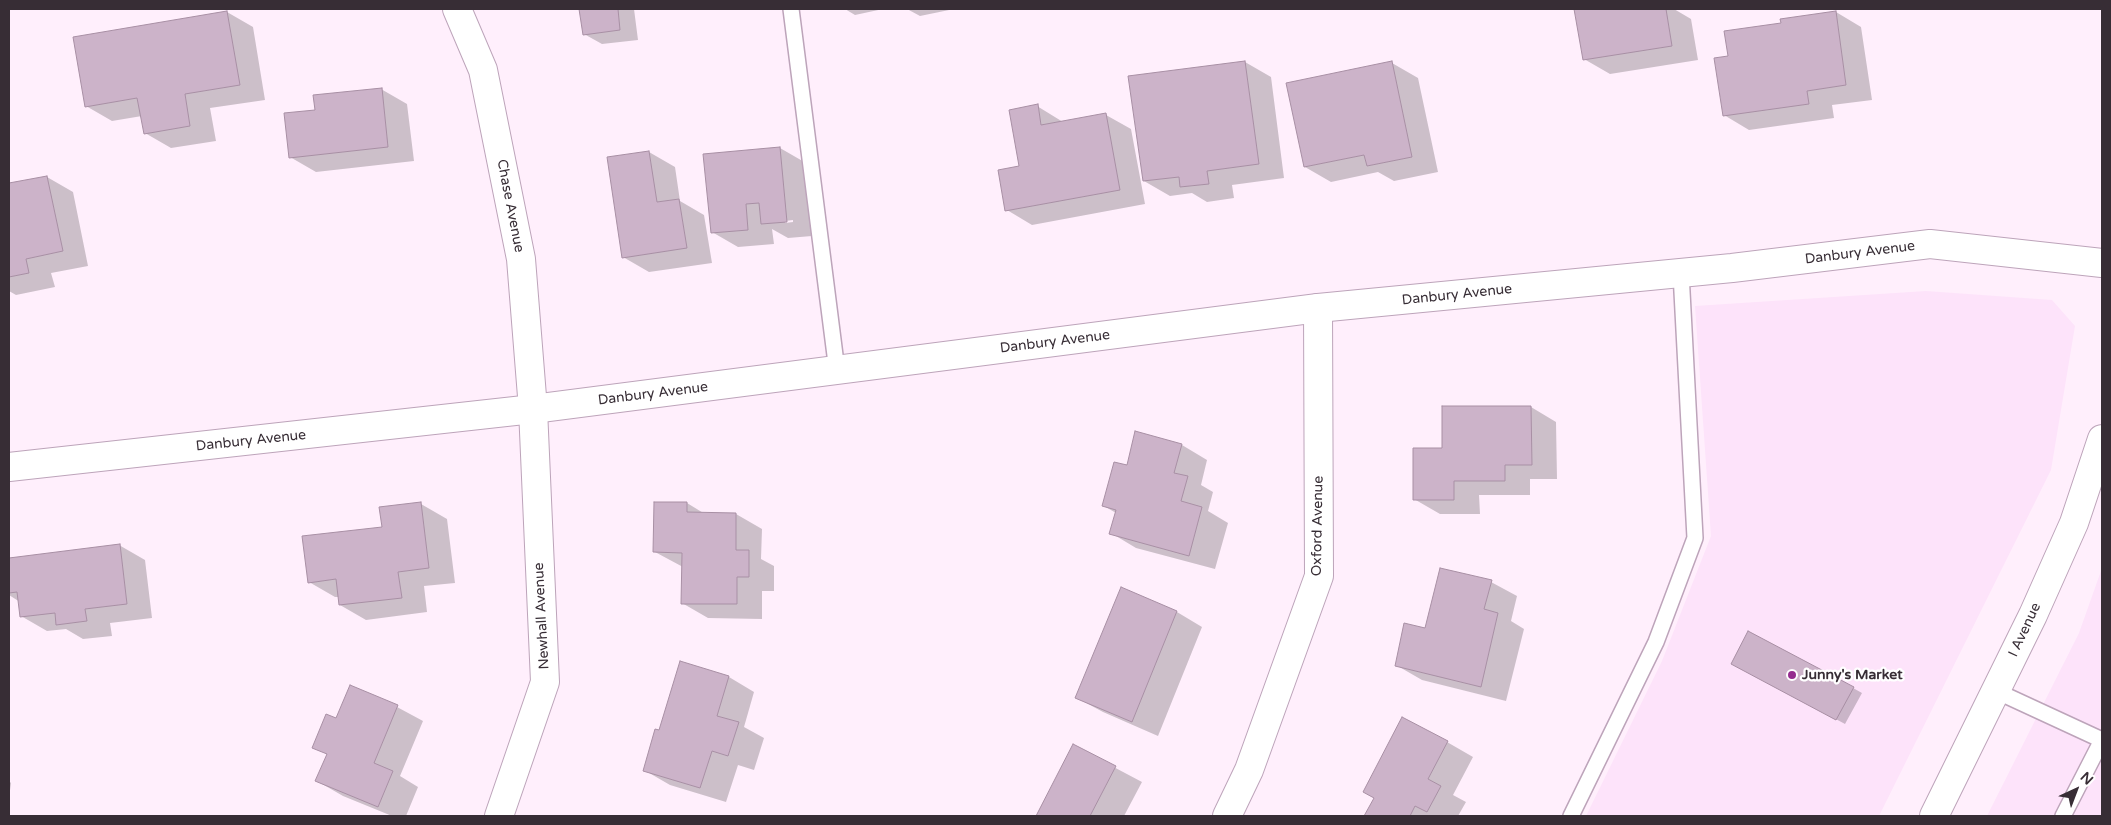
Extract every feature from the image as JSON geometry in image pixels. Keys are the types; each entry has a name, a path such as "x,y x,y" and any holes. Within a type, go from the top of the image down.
{"street":[{"name":"Chase Avenue","path":"457,9 483,70 520,259 533,409"},
{"name":"Danbury Avenue","path":"9,467 533,409 1318,308 1681,273 1930,244 2102,263"},
{"name":"Oxford Avenue","path":"1226,816 1249,770 1319,576 1318,308"},
{"name":"Newhall Avenue","path":"499,816 545,682 533,409"},
{"name":"I Avenue","path":"1934,816 1996,691 2074,523 2102,438"}],"lane":[{"path":"791,9 837,371"},
{"path":"1571,816 1656,642 1696,538 1681,273"},
{"path":"1996,691 2102,740 2063,816"}],"shaded area":[{"path":"1926,291 2052,300 2075,326 2051,470 1879,816 1586,816 1662,661 1711,536 1695,306"},
{"path":"2102,568 2102,816 1987,816 2079,633"}],"building":[{"path":"579,9 618,9 620,30 583,35"},
{"path":"1574,9 1666,9 1672,46 1583,60"},
{"path":"227,11 240,85 185,94 190,126 144,134 137,98 85,107 73,37"},
{"path":"1836,11 1846,85 1807,91 1809,104 1723,116 1714,58 1728,56 1724,31 1781,23 1780,19"},
{"path":"1245,61 1259,164 1207,171 1209,184 1180,187 1179,177 1143,181 1128,76"},
{"path":"1392,61 1412,157 1367,166 1364,155 1304,167 1286,83"},
{"path":"382,88 388,147 289,158 284,113 315,110 313,95"},
{"path":"1038,104 1041,125 1106,113 1120,190 1005,211 998,170 1019,166 1009,110"},
{"path":"780,147 787,222 761,224 759,203 746,204 748,230 711,233 703,154"},
{"path":"649,151 657,202 679,199 687,248 622,258 607,157"},
{"path":"47,176 63,251 26,259 29,273 9,277 9,183"},
{"path":"1442,406 1531,406 1532,465 1505,465 1505,481 1454,481 1454,500 1413,500 1413,448 1442,448"},
{"path":"1135,431 1182,444 1174,473 1188,476 1181,501 1202,507 1189,556 1109,534 1116,510 1102,506 1114,462 1127,465"},
{"path":"421,502 429,568 398,572 402,598 339,605 336,579 308,583 302,536 382,527 379,507"},
{"path":"654,502 687,502 687,512 736,513 736,550 749,550 749,577 737,577 737,604 681,604 682,553 653,552"},
{"path":"120,544 127,604 85,609 87,621 56,625 55,613 20,617 17,592 9,593 9,558"},
{"path":"1440,568 1492,580 1484,609 1498,613 1481,687 1395,666 1404,623 1425,628"},
{"path":"1121,587 1177,611 1132,722 1075,698"},
{"name":"Junny's Market","path":"1748,631 1854,687 1836,720 1731,664"},
{"path":"680,661 729,676 717,716 739,722 728,756 712,751 700,788 643,771 655,729 659,730"},
{"path":"350,685 398,705 374,763 393,771 378,807 315,781 327,754 312,748 326,714 336,718"},
{"path":"1402,717 1448,741 1428,779 1441,786 1427,812 1415,806 1410,816 1364,816 1374,798 1363,792"},
{"path":"1073,744 1116,766 1090,816 1036,816"}],"place":[{"name":"Junny's Market","path":"1792,675"}]}
